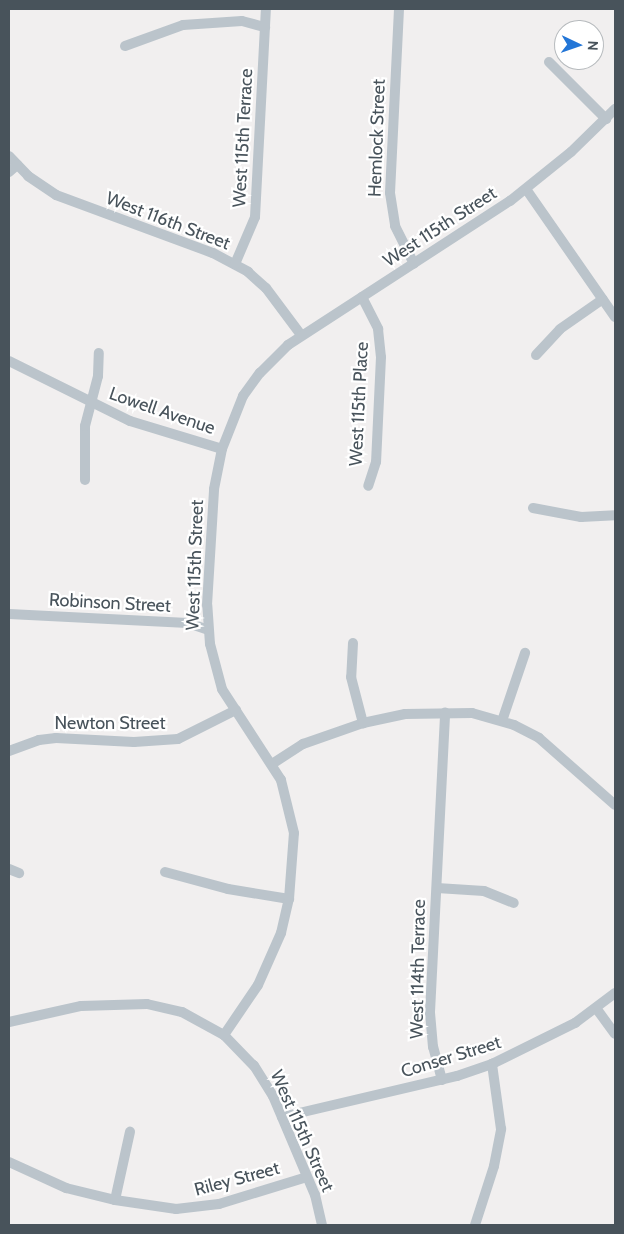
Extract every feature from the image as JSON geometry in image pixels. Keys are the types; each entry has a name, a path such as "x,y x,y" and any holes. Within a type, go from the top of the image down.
{"street":[{"name":"West 115th Terrace","path":"234,264 255,217 266,9"},
{"name":"Hemlock Street","path":"399,9 390,193 395,226 414,264"},
{"path":"125,46 183,25 242,21 264,27"},
{"path":"549,62 606,118"},
{"name":"West 115th Street","path":"322,1225 307,1177 264,1080 236,1044 224,1035 269,964 289,899 294,848 293,819 272,764 222,689 208,630 214,490 222,449 232,418 244,396 277,355 301,335 414,264 526,189 615,109"},
{"name":"West 116th Street","path":"9,156 13,168 56,195 234,264 266,288 301,335"},
{"path":"526,189 615,317"},
{"name":"West 115th Place","path":"362,297 378,329 381,351 376,462 368,486"},
{"path":"536,355 560,329 603,299"},
{"name":"Lowell Avenue","path":"85,480 85,435 98,376 99,353"},
{"name":"Lowell Avenue","path":"9,361 130,421 222,449"},
{"path":"533,508 581,517 615,515"},
{"name":"Robinson Street","path":"9,614 188,623 208,630"},
{"path":"352,643 351,677 364,722"},
{"path":"502,720 525,654"},
{"name":"Newton Street","path":"9,751 40,740 56,738 134,742 178,738 236,710"},
{"name":"West 114th Terrace","path":"442,1080 433,1048 430,1012 445,712"},
{"path":"272,764 303,744 364,722 405,714 472,713 502,720 524,729 559,752 615,805"},
{"path":"9,869 19,873"},
{"path":"165,872 228,889 289,899"},
{"name":"West 114th Terrace","path":"436,888 484,891 514,903"},
{"name":"Conser Street","path":"282,1117 442,1080 492,1064 547,1039 596,1008 615,993"},
{"path":"9,1022 81,1006 148,1004 182,1012 224,1035"},
{"path":"596,1008 615,1034"},
{"path":"475,1225 494,1166 501,1129 492,1064"},
{"path":"115,1200 130,1132"},
{"name":"Riley Street","path":"9,1162 66,1188 115,1200 176,1208 206,1207 307,1177"}]}
